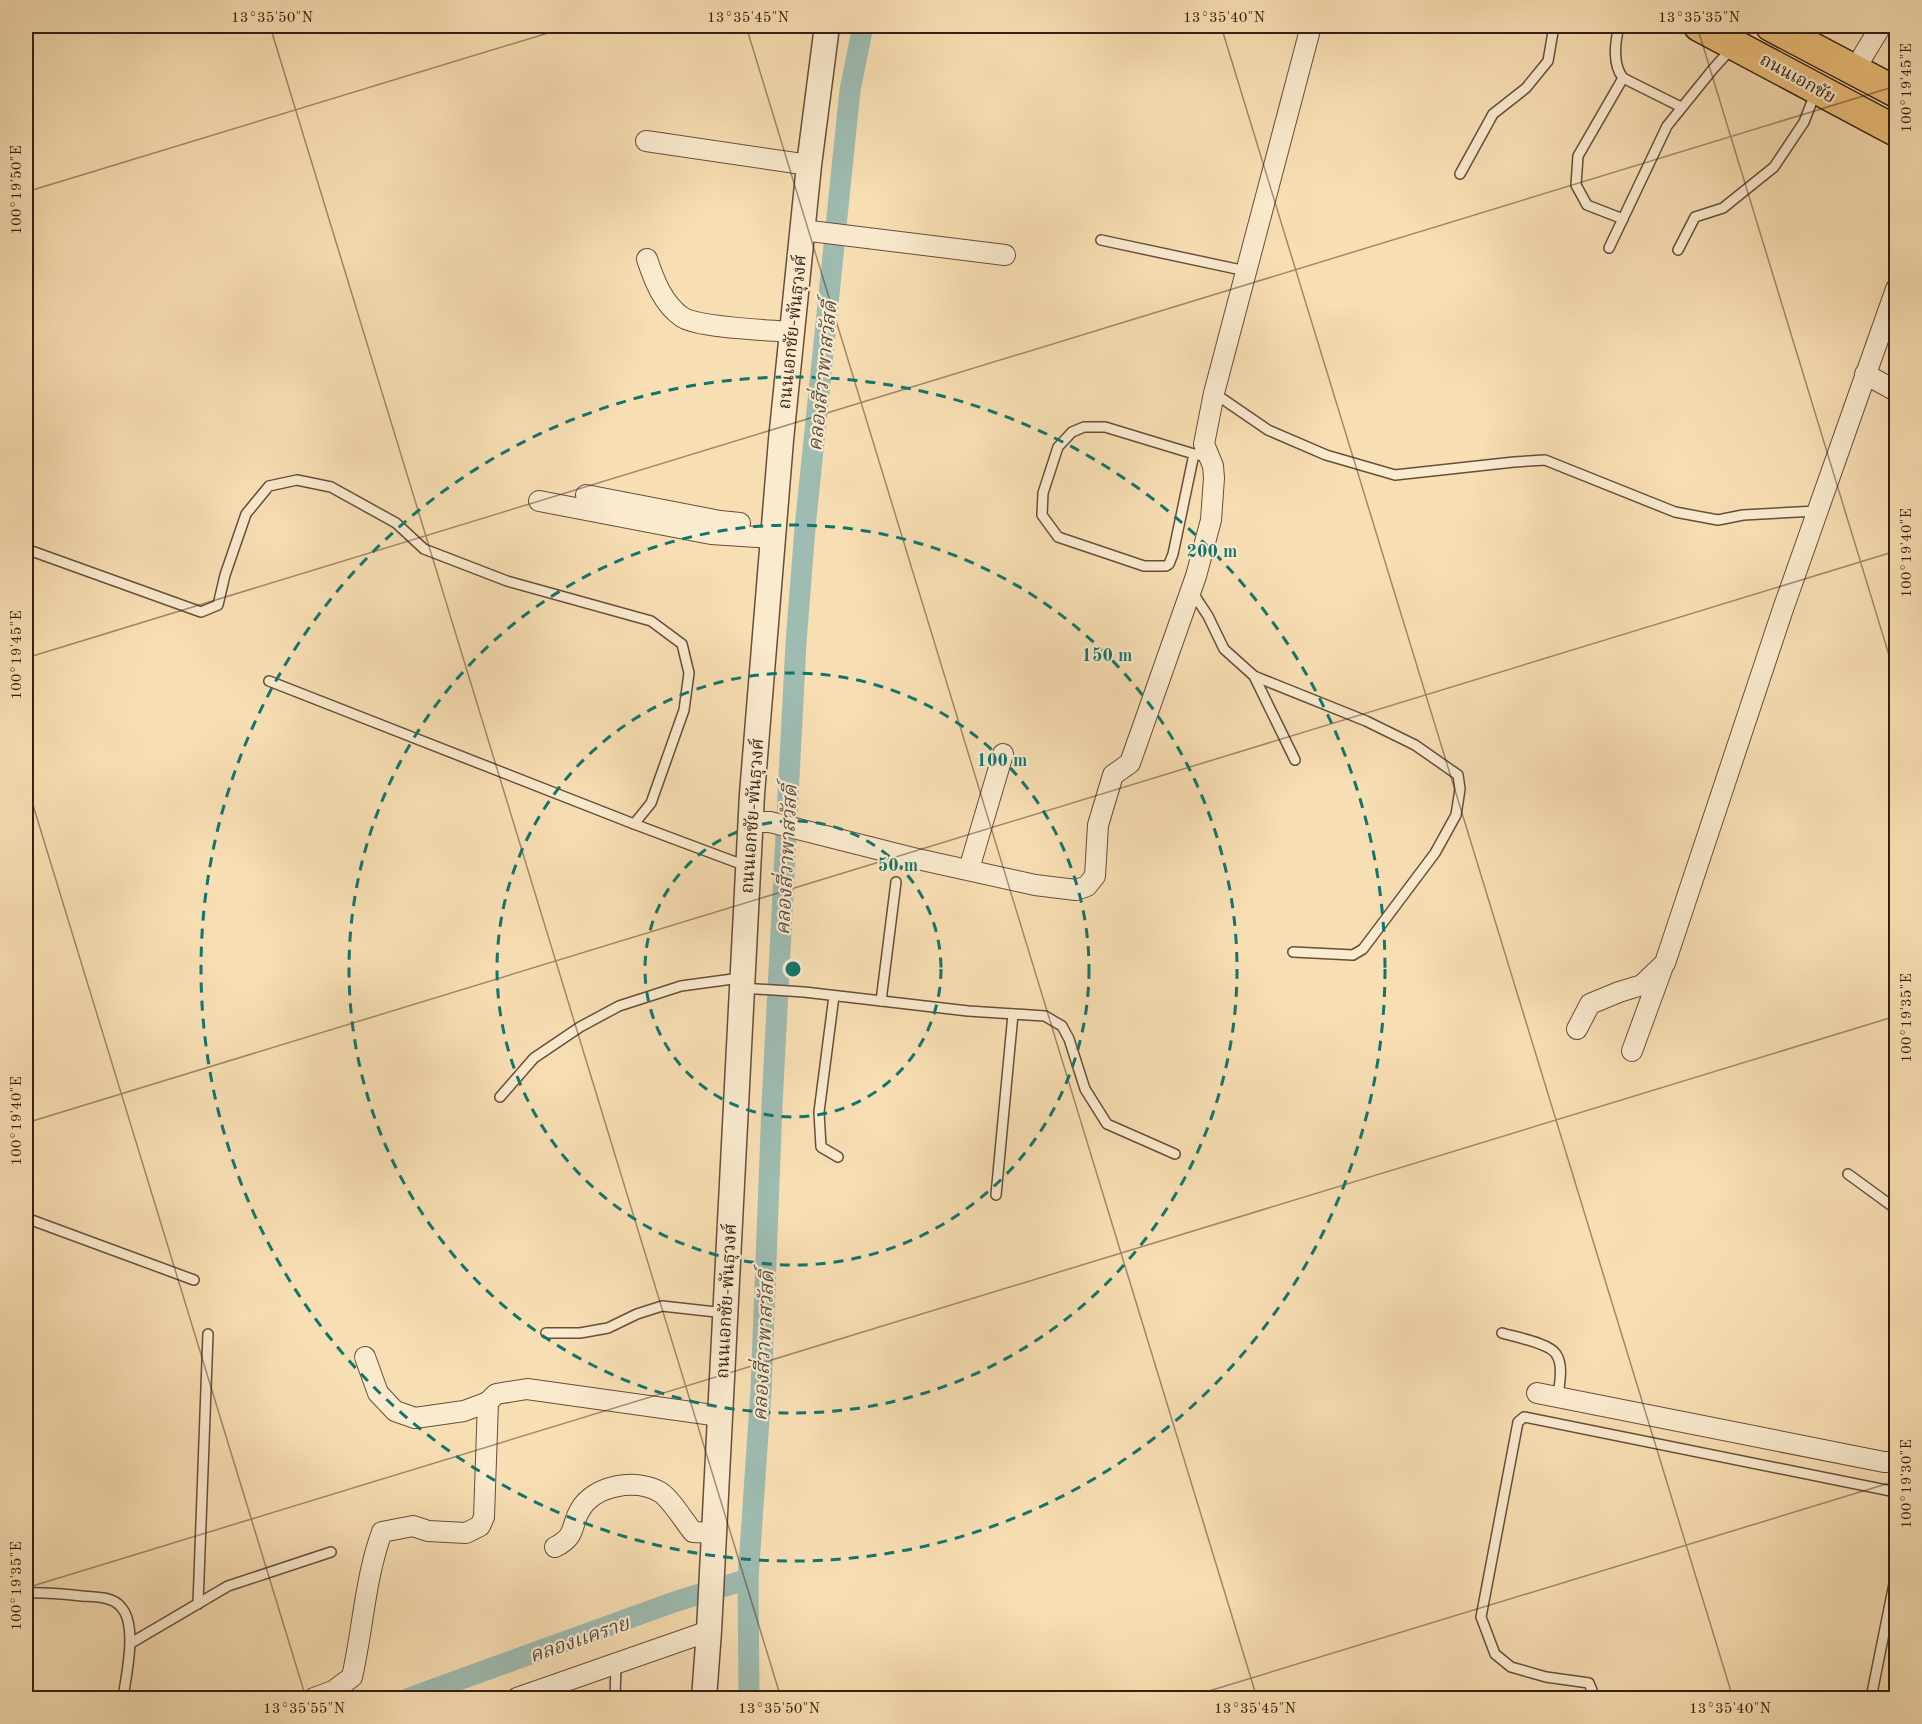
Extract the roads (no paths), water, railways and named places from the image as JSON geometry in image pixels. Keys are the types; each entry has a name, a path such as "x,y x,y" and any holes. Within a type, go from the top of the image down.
{"main road":[{"name":"ถนนเอกชัย","path":"1699,26 1896,131"},
{"name":"ถนนเอกชัย","path":"1772,26 1896,92"}],"street":[{"name":"ถนนเอกชัย-พันธุวงศ์","path":"704,1698 725,1313 749,985 748,867 760,822 774,532 792,332 812,231 809,165 827,26"},
{"path":"760,822 800,829 913,858 1035,885 1076,890 1087,886 1095,876 1098,825 1113,775 1131,763 1191,589 1211,520 1213,466 1201,455 1214,393 1308,26"},
{"path":"1855,69 1881,26"},
{"path":"645,141 809,165"},
{"path":"812,231 1005,255"},
{"path":"648,259 656,286 683,318 703,324 792,332"},
{"path":"1632,1051 1665,963 1779,620 1896,289"},
{"path":"1865,374 1896,391"},
{"path":"586,495 774,532"},
{"path":"540,501 711,534 774,532"},
{"path":"969,869 1003,753"},
{"path":"1576,1029 1590,1004 1642,985 1665,963"},
{"path":"365,1357 378,1393 395,1411 415,1419 464,1411 488,1402 496,1394 527,1389 720,1416"},
{"path":"1537,1393 1884,1462 1896,1462"},
{"path":"314,1698 333,1691 352,1677 375,1551 382,1532 413,1526 428,1531 466,1533 480,1526 484,1517 488,1402"},
{"path":"555,1547 564,1542 574,1530 580,1510 594,1494 623,1485 644,1486 662,1493 693,1532 714,1533"},
{"path":"517,1698 616,1664 710,1620"}],"lane":[{"path":"1460,174 1493,114 1526,88 1548,60 1554,26"},
{"path":"1619,26 1615,62 1617,71 1623,78 1681,107"},
{"path":"1609,249 1667,126 1736,44"},
{"path":"1623,78 1578,156 1576,185 1587,205 1623,219"},
{"path":"1678,250 1695,217 1723,208 1774,167 1804,122 1816,89"},
{"path":"1101,240 1246,271"},
{"path":"1214,393 1268,430 1326,455 1395,475 1545,460 1676,513 1718,520 1743,515 1817,511"},
{"path":"1084,427 1105,427 1201,455 1173,554 1166,566 1144,566 1058,537 1042,515 1043,493 1058,447 1072,432 1084,427"},
{"path":"26,549 201,612 218,605 225,575 246,514 269,486 297,480 330,486 396,523 424,549 507,581 651,621 682,644 689,673 684,710 651,803 634,824"},
{"path":"1191,589 1208,616 1224,649 1254,676 1366,721 1415,745 1458,775 1460,789 1456,815 1435,853 1363,949 1353,956 1293,952"},
{"path":"1254,676 1295,760"},
{"path":"269,681 748,867"},
{"path":"881,1001 896,882"},
{"path":"500,1097 534,1058 580,1027 619,1006 681,986 749,985 968,1011 1045,1016 1062,1026 1069,1039 1085,1089 1107,1124 1175,1154"},
{"path":"834,996 819,1112 821,1147 838,1157"},
{"path":"996,1196 1012,1014"},
{"path":"1848,1174 1896,1209"},
{"path":"26,1218 194,1280"},
{"path":"546,1334 580,1333 608,1328 637,1314 662,1306 725,1313"},
{"path":"1502,1333 1548,1347 1557,1354 1560,1368 1558,1397"},
{"path":"198,1604 208,1334"},
{"path":"1595,1698 1589,1683 1546,1677 1511,1667 1495,1654 1481,1617 1518,1422 1524,1417 1896,1492"},
{"path":"131,1643 228,1586 331,1552"},
{"path":"1871,1698 1896,1574"},
{"path":"26,1593 106,1598 121,1606 127,1619 131,1643 123,1698"},
{"path":"615,1698 616,1664"}],"waterway":[{"name":"คลองสี่วาพาสวัสดิ์","path":"749,1698 748,1579 761,1390 772,1105 796,643 805,528 850,90 863,26"},
{"name":"คลองเเคราย","path":"409,1698 674,1602 748,1579"}]}
